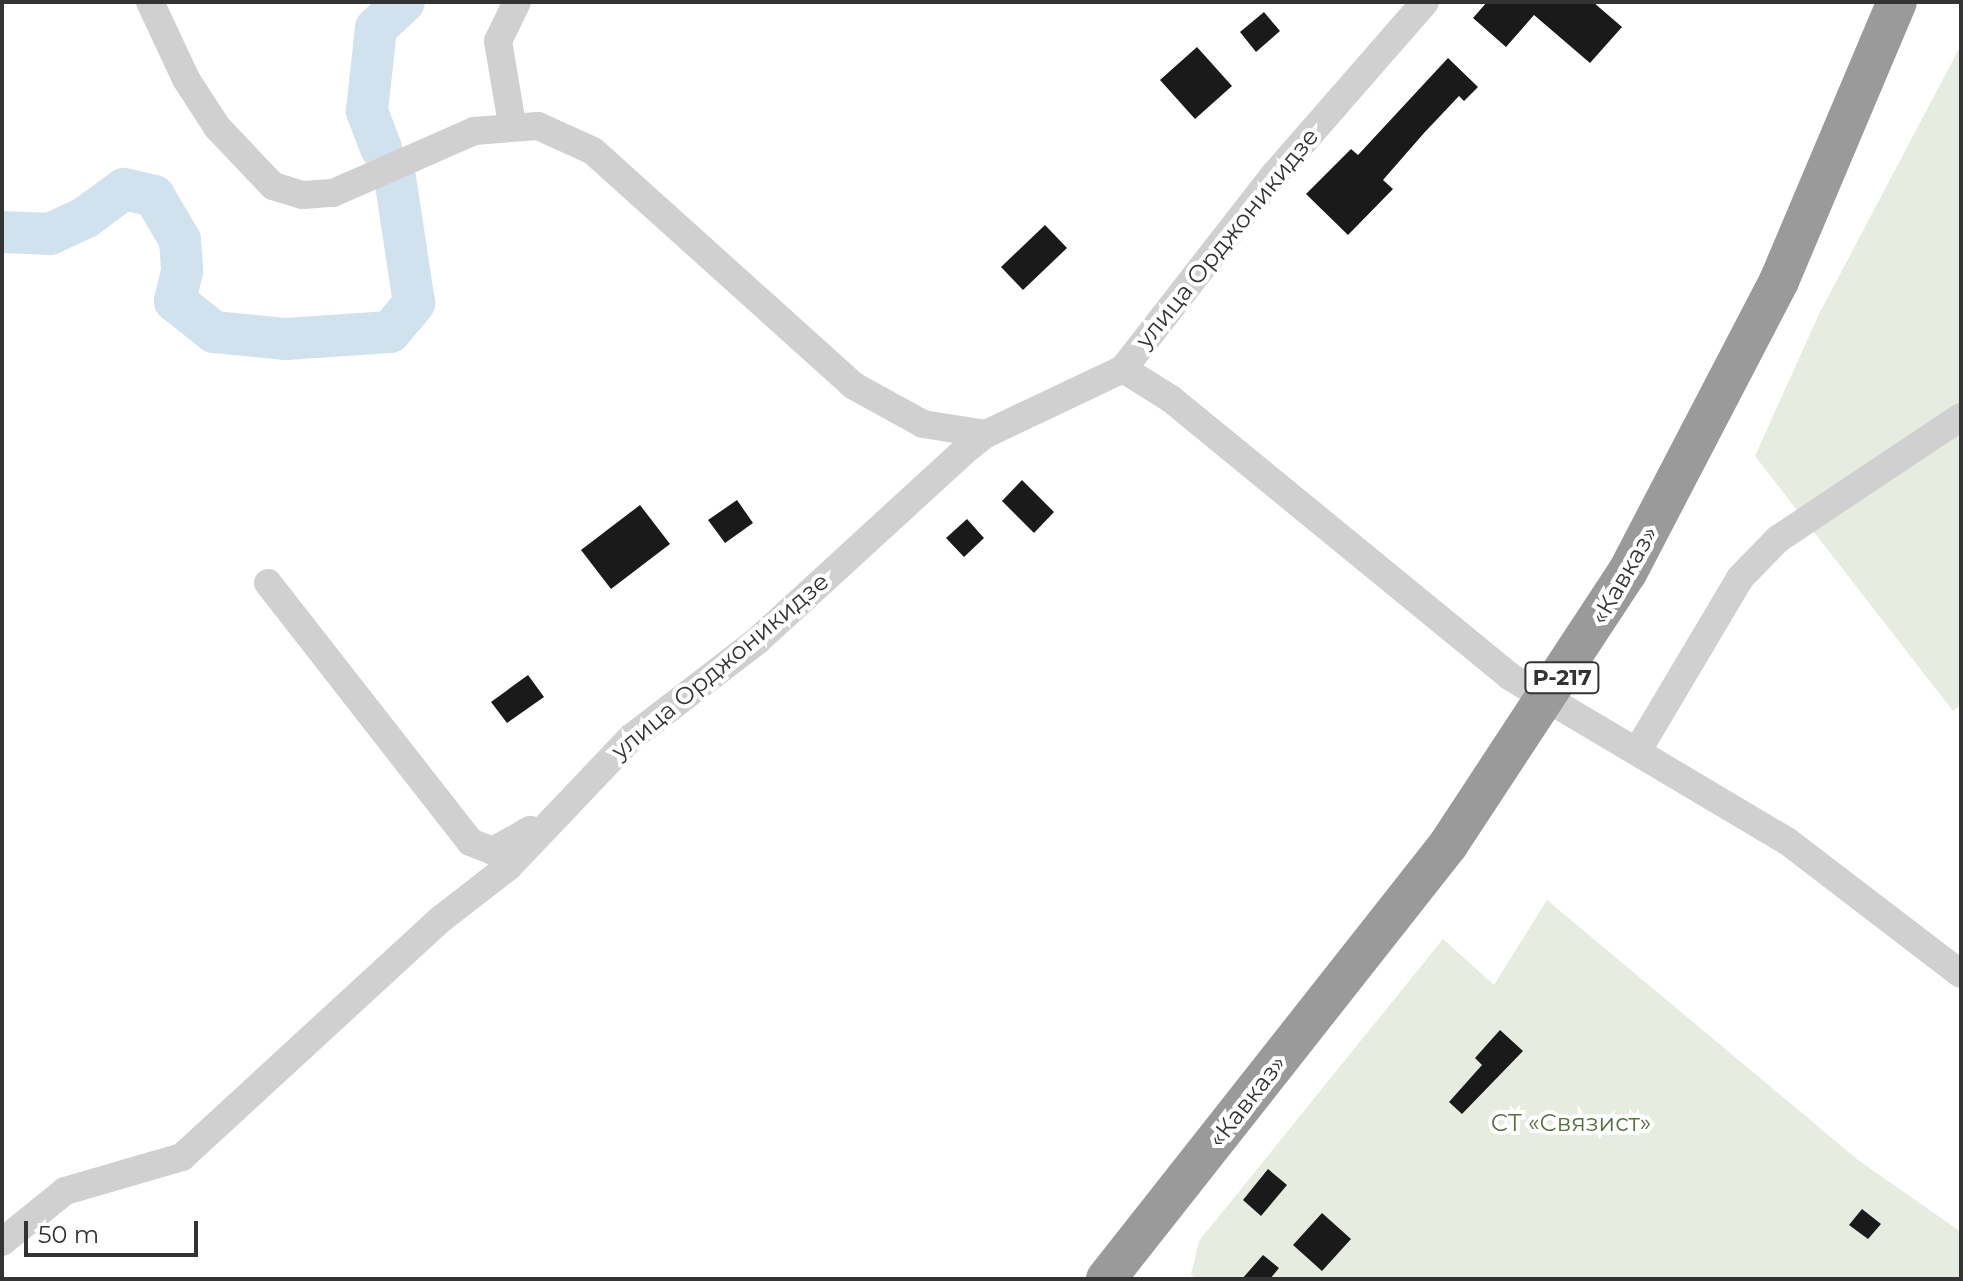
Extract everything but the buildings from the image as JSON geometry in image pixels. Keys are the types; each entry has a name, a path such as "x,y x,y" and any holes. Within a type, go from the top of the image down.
{"highway":[{"name":"«Кавказ»","path":"1106,1279 1448,845 1549,698 1635,559 1765,309 1897,2"}],"street":[{"path":"150,2 179,66 217,127 273,186 303,195 333,193 409,163 438,145 512,124 538,126 593,151 854,386 923,424 986,434"},
{"path":"512,124 498,41 517,2"},
{"name":"улица Орджоникидзе","path":"2,1242 65,1191 182,1157 429,929 508,867 632,737 757,641 986,434 1123,369 1275,174 1425,2"},
{"path":"1123,369 1171,399 1509,676 1638,750 1823,865 1961,974"},
{"path":"1638,750 1740,578 1778,539 1961,417"},
{"path":"268,583 470,842 493,851 552,818"}],"green space":[{"path":"1961,45 1961,705 1953,711 1755,456 1819,314"},
{"name":"СТ «Связист»","path":"1547,900 1858,1160 1961,1232 1961,1279 1197,1279 1191,1275 1199,1241 1443,939 1494,985"}],"waterway":[{"path":"381,148 367,111 376,28 404,2"},
{"path":"2,232 50,234 86,217 124,189 154,196 180,240 182,271 175,301 214,332 286,339 390,332 414,303 395,177"}]}
